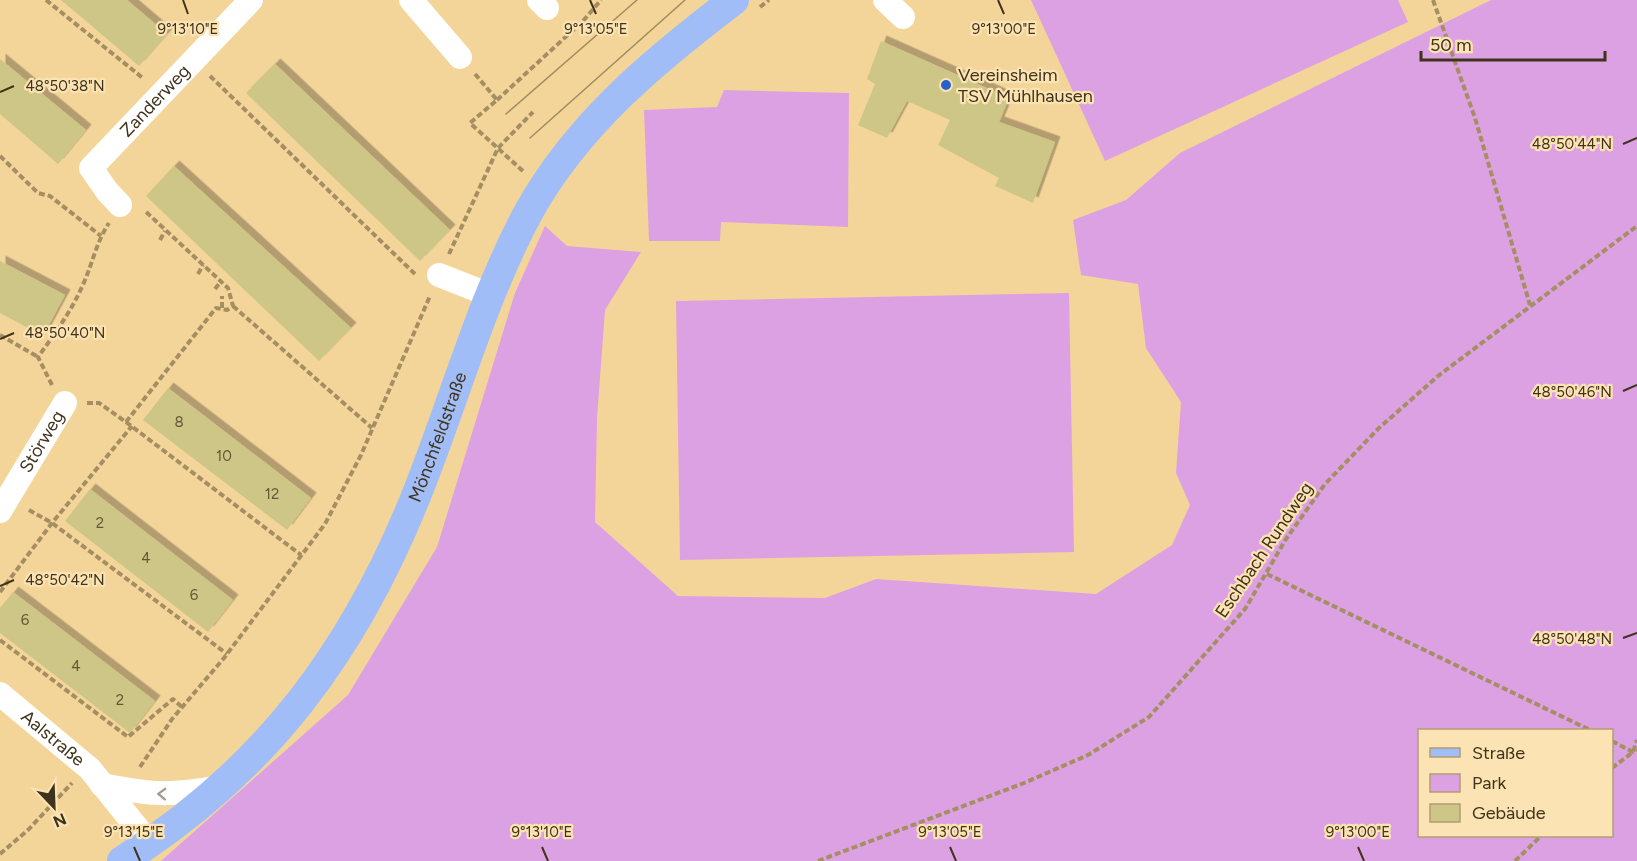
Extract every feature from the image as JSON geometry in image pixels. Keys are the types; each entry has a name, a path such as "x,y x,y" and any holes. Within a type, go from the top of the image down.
{"main road":[{"name":"Mönchfeldstraße","path":"122,861 150,844 220,787 264,747 316,685 358,618 386,566 418,491 490,295 528,213 546,185 601,114 632,81 734,0"}],"street":[{"name":"Zanderweg","path":"132,206 106,191 91,168 251,0"},
{"path":"411,0 460,57"},
{"path":"885,0 903,17"},
{"path":"439,275 490,295"},
{"name":"Störweg","path":"0,511 65,403"},
{"name":"Aalstraße","path":"0,694 96,777 150,844"},
{"name":"Aalstraße","path":"96,777 146,794 175,795 220,787"}],"path":[{"path":"46,0 163,94"},
{"path":"546,185 528,175 470,123 583,21 601,0"},
{"path":"1433,0 1475,118 1530,305"},
{"path":"460,57 497,100"},
{"path":"195,60 409,269"},
{"path":"142,763 325,524 372,428 498,148 533,112"},
{"path":"0,156 38,193 50,196 100,236"},
{"path":"38,357 70,313 86,279 100,236 132,206 144,213 221,281 228,288 233,306 372,428"},
{"name":"Eschbach Rundweg","path":"818,861 1024,783 1088,755 1149,717 1245,609 1286,539 1324,484 1438,376 1637,226"},
{"path":"160,240 165,231"},
{"path":"198,274 203,265"},
{"path":"215,289 221,281"},
{"path":"222,296 222,308"},
{"path":"126,422 216,308 227,310 233,306"},
{"path":"0,335 38,357 49,380 65,403 99,403 301,555"},
{"path":"0,592 52,523 132,426"},
{"path":"46,521 52,523 227,654"},
{"path":"1267,573 1588,729"},
{"path":"0,640 128,737 172,699 183,708"},
{"path":"1613,767 1635,751 1637,740"},
{"path":"1613,742 1635,751"},
{"path":"0,854 28,831 67,787 96,777"},
{"path":"1515,861 1540,837"}],"green space":[{"path":"1031,0 1398,0 1408,22 1105,161"},
{"path":"1491,0 1637,0 1637,861 161,861 348,695 437,547 515,293 545,226 567,246 641,252 605,310 597,418 595,522 678,596 825,598 876,579 1096,594 1172,545 1190,505 1176,473 1181,402 1146,348 1138,284 1081,275 1073,220 1126,200 1180,153"},
{"path":"724,90 849,93 848,227 721,222 720,241 649,241 644,110 717,107"},
{"path":"1069,293 1074,552 680,560 676,301"}],"building":[{"path":"61,0 127,0 167,34 139,66"},
{"path":"881,41 1009,98 999,122 1055,142 1033,203 995,186 999,178 938,145 950,120 907,101 887,138 858,125 875,84 867,79"},
{"path":"0,59 86,130 58,164 0,114"},
{"path":"275,64 450,230 420,261 246,93"},
{"path":"174,166 351,328 319,361 146,196"},
{"path":"0,261 65,295 43,336 0,313"},
{"path":"168,388 311,498 287,530 143,420"},
{"path":"90,489 233,600 208,632 65,521"},
{"path":"13,592 155,701 130,733 0,633 0,608"}],"tram line":[{"path":"506,114 637,0"},
{"path":"530,138 685,0"}],"place":[{"name":"Vereinsheim TSV Mühlhausen","path":"946,85"}]}
